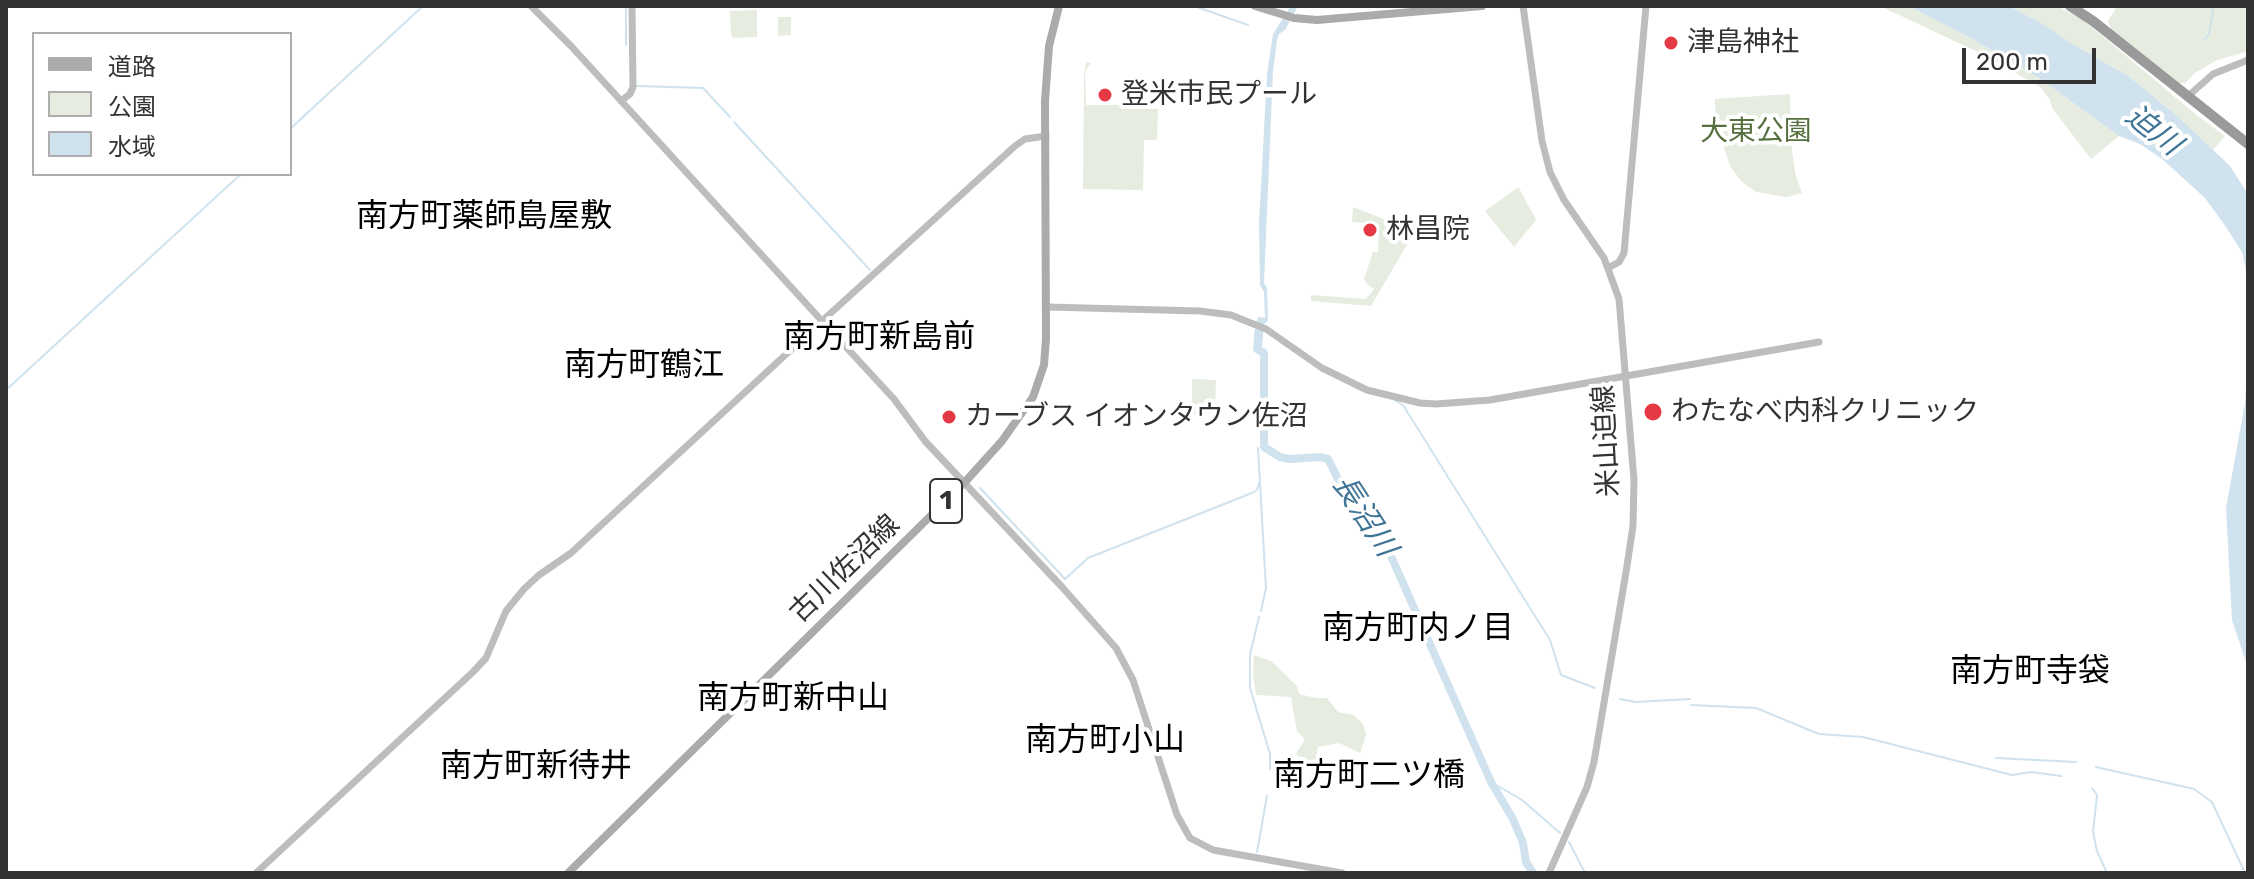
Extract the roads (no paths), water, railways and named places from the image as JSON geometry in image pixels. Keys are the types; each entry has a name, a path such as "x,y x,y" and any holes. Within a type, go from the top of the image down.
{"highway":[{"path":"2070,6 2248,144"}],"main road":[{"name":"古川佐沼線","path":"568,873 965,482 1002,441 1033,397 1045,357 1045,101 1049,46 1059,6"},
{"path":"1255,6 1280,15 1317,20 1404,9 1482,6"}],"street":[{"path":"531,6 894,399 925,441 1072,597 1122,657 1133,680 1177,815 1190,838 1213,850 1342,873"},
{"path":"621,101 633,87 632,6"},
{"name":"米山迫線","path":"1523,6 1542,141 1550,172 1564,200 1600,251 1616,288 1633,469 1634,510 1627,566 1594,762 1587,787 1549,873"},
{"path":"1608,268 1619,262 1624,253 1646,6"},
{"path":"2187,97 2213,74 2248,60"},
{"path":"256,873 473,672 486,658 506,611 539,575 571,553 1015,146 1025,139 1046,136"},
{"path":"1047,307 1210,311 1231,315 1266,329 1306,358 1357,386 1420,403 1471,402 1819,342"}],"water":[{"path":"1291,6 1298,6 1285,30 1279,34 1273,71 1264,283 1267,288 1268,321 1264,324 1262,347 1254,348 1258,317 1265,318 1264,292 1260,285 1259,223 1267,74 1273,34"},
{"name":"迫川","path":"1909,6 2009,6 2127,75 2175,114 2230,166 2248,194 2248,280 2242,252 2224,224 2205,198 2162,159 2140,144 2119,136 2039,78"},
{"path":"2248,346 2248,668 2232,620 2226,508 2245,403"}],"waterway":[{"path":"292,127 423,6"},
{"path":"626,6 626,45"},
{"path":"1194,6 1248,25"},
{"path":"2205,39 2209,34 2213,12 2211,6"},
{"path":"637,86 703,88 730,117"},
{"path":"734,122 870,270"},
{"path":"6,390 239,176"},
{"name":"長沼川","path":"1258,338 1257,349 1264,353 1264,447 1289,459 1328,459 1373,541 1391,556 1491,782 1513,819 1523,843 1526,862 1533,873"},
{"path":"1393,399 1403,405 1550,640 1561,675 1595,688"},
{"path":"1258,448 1266,588 1261,611"},
{"path":"980,488 1065,579 1088,558 1252,493 1259,483"},
{"path":"1259,617 1250,655 1250,688 1270,754 1270,769"},
{"path":"1620,699 1636,702 1690,699"},
{"path":"1691,705 1756,708 1819,734 1863,737 2012,775 2031,772 2061,776"},
{"path":"1996,758 2076,762"},
{"path":"2096,767 2194,789 2212,802 2245,873"},
{"path":"1491,782 1522,800 1560,833"},
{"path":"2092,788 2097,795 2093,832 2107,873"},
{"path":"1257,852 1267,796"},
{"path":"1569,842 1585,873"}],"place":[{"name":"津島神社","path":"1671,43"},
{"name":"登米市民プール","path":"1105,95"},
{"name":"林昌院","path":"1370,230"},
{"name":"わたなべ内科クリニック","path":"1653,412"},
{"name":"カーブス イオンタウン佐沼","path":"949,417"}],"district":[{"name":"南方町薬師島屋敷","path":"484,217"},
{"name":"南方町新島前","path":"879,338"},
{"name":"南方町鶴江","path":"644,366"},
{"name":"南方町内ノ目","path":"1418,629"},
{"name":"南方町寺袋","path":"2030,672"},
{"name":"南方町新中山","path":"793,699"},
{"name":"南方町小山","path":"1105,741"},
{"name":"南方町新待井","path":"536,767"},
{"name":"南方町二ツ橋","path":"1369,776"}],"park label":[{"name":"大東公園","path":"1756,132"}]}
